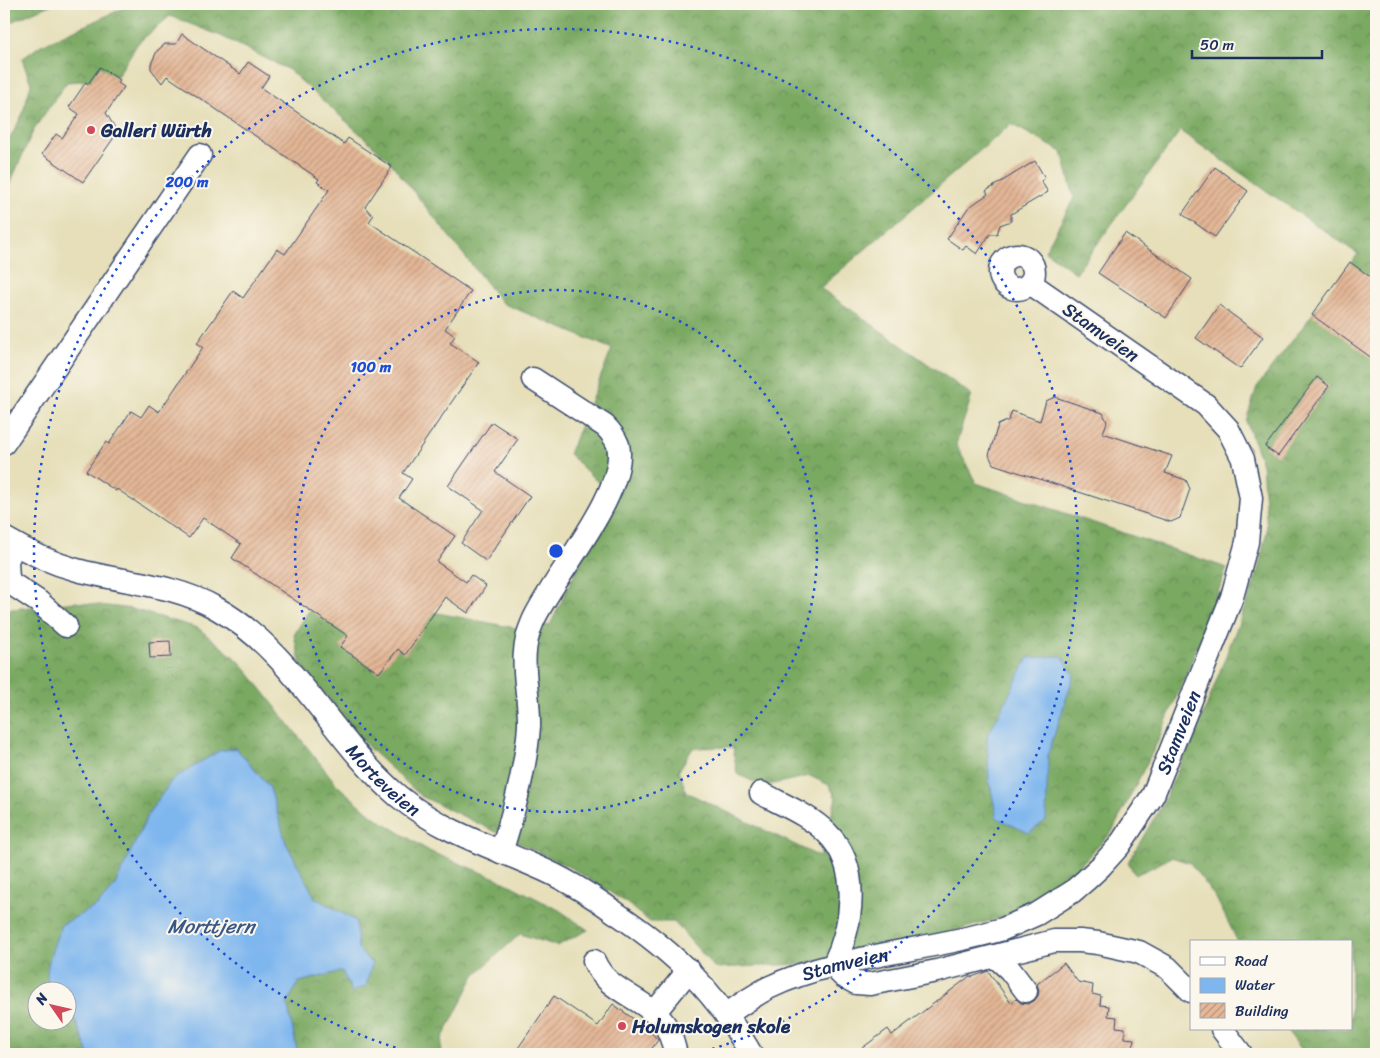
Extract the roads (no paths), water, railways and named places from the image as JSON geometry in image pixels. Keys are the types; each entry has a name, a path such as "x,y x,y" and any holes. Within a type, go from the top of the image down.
{"street":[{"path":"4,443 200,155"},
{"name":"Stamveien","path":"726,1015 752,996 792,979 834,966 962,940 1003,928 1036,914 1072,892 1101,866 1119,846 1153,795 1232,597 1248,542 1251,498 1243,459 1228,428 1206,405 1030,283"},
{"path":"501,852 516,801 526,747 528,705 523,662 528,631 607,499 613,482 618,456 618,447 614,436 605,426 533,379"},
{"path":"9,541 6,572 8,579 66,626"},
{"name":"Morteveien","path":"9,541 59,564 94,574 173,589 219,610 247,629 273,653 368,767 398,796 442,826 550,873 581,890 653,939 689,970 726,1015 751,1054"},
{"path":"761,794 818,825 835,842 844,858 847,864 850,901 844,941 834,966 843,976 856,983 870,984 937,971 1054,941 1080,941 1139,952 1168,968 1190,990"},
{"path":"996,957 1010,970 1026,991"},
{"path":"594,961 597,969 607,980 662,1020 667,1028 676,1054"},
{"path":"654,1013 689,970"},
{"path":"1223,1030 1241,1054"}],"water":[{"path":"1062,656 1074,675 1048,754 1046,820 1029,833 997,818 989,779 987,737 1028,658"},
{"name":"Morttjern","path":"236,748 270,788 286,843 315,898 356,921 358,949 372,964 366,986 352,992 342,971 299,982 287,1003 298,1054 89,1054 78,1027 78,980 48,980 50,958 61,925 98,905 115,885 150,811 173,779 219,751"}],"place":[{"name":"Galleri Würth","path":"91,130"},
{"name":"Holumskogen skole","path":"622,1026"}]}
